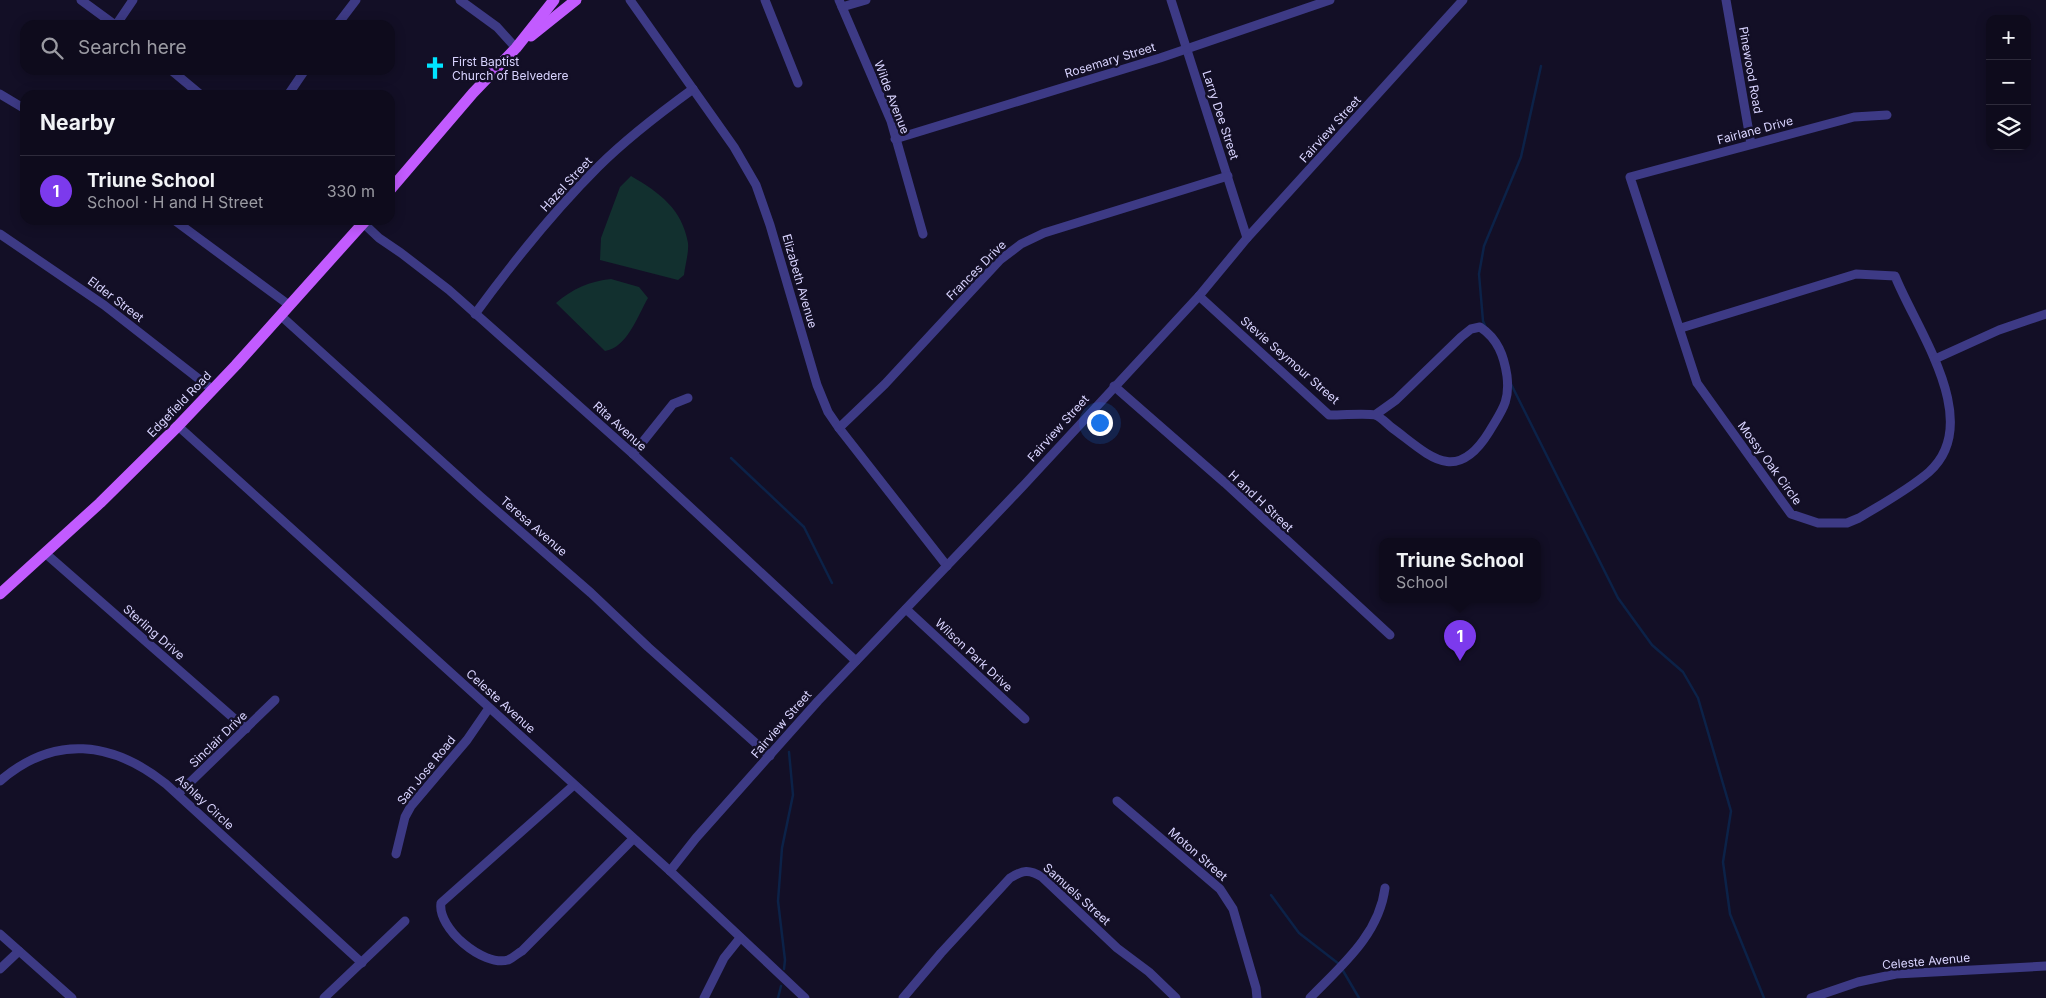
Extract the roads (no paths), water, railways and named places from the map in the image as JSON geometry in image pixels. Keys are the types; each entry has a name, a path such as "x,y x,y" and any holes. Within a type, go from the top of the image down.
{"main road":[{"path":"395,184 474,93 516,48 554,0"},
{"path":"516,48 576,0"},
{"name":"Edgefield Road","path":"0,594 100,503 178,426 213,390 359,225"}],"street":[{"path":"81,0 108,20"},
{"path":"119,20 133,0"},
{"path":"342,20 356,0"},
{"path":"460,0 497,27 516,48"},
{"name":"Elizabeth Avenue","path":"630,0 734,148 756,185 773,234 817,385 828,412 838,428 947,566"},
{"path":"765,0 798,83"},
{"path":"840,3 866,0"},
{"name":"Larry Dee Street","path":"1171,0 1247,238"},
{"name":"Rosemary Street","path":"896,139 1186,49 1330,0"},
{"name":"Fairview Street","path":"670,871 696,838 856,661 1199,296 1247,238 1463,0"},
{"name":"Pinewood Road","path":"1726,0 1751,144"},
{"name":"Wilde Avenue","path":"840,3 891,121 923,234"},
{"path":"177,75 195,90"},
{"path":"291,90 302,75"},
{"name":"Hazel Street","path":"475,314 515,260 568,197 626,141 693,89"},
{"path":"0,94 20,106"},
{"name":"Fairlane Drive","path":"1630,177 1854,117 1887,115"},
{"name":"Frances Drive","path":"838,428 885,384 1000,260 1021,244 1044,232 1228,176"},
{"name":"Mossy Oak Circle","path":"1630,177 1681,328 1697,382 1791,514 1818,523 1847,523 1859,518 1930,472 1942,455 1952,423 1951,407 1935,358 1895,276 1856,274 1681,328"},
{"path":"181,225 289,305"},
{"name":"Rita Avenue","path":"368,225 449,290 633,454 856,661"},
{"name":"Elder Street","path":"0,234 104,305 213,390"},
{"name":"Stevie Seymour Street","path":"1199,296 1330,415 1375,415"},
{"path":"1935,358 1998,330 2046,314"},
{"name":"Teresa Avenue","path":"280,315 770,756"},
{"path":"1480,327 1489,333 1504,357 1509,393 1503,410 1482,443 1463,460 1447,462 1431,456 1375,415 1396,400 1471,329 1480,327"},
{"name":"H and H Street","path":"1114,386 1224,483 1390,635"},
{"path":"633,454 672,404 688,398"},
{"name":"Celeste Avenue","path":"178,426 670,871 805,998"},
{"name":"Sterling Drive","path":"45,553 246,729"},
{"name":"Wilson Park Drive","path":"906,608 1025,719"},
{"name":"Sinclair Drive","path":"178,794 275,700"},
{"name":"San Jose Road","path":"396,854 405,818 411,806 467,740 489,708"},
{"name":"Ashley Circle","path":"0,781 31,759 62,749 88,748 128,759 149,770 178,794 362,963"},
{"path":"574,785 441,903 440,910 448,926 469,949 492,959 508,960 522,951 633,838"},
{"name":"Moton Street","path":"1117,801 1220,889 1228,900 1233,909 1256,988 1257,998"},
{"name":"Samuels Street","path":"903,998 940,953 1010,878 1021,871 1032,870 1042,877 1116,948 1163,984 1176,998"},
{"path":"1310,998 1367,936 1381,908 1385,888"},
{"path":"324,998 405,921"},
{"path":"0,934 72,998"},
{"path":"704,998 724,958 740,938"},
{"path":"0,969 19,951"},
{"name":"Celeste Avenue","path":"1811,998 1858,982 1896,974 2046,966"}],"waterway":[{"path":"1486,328 1483,321 1479,274 1484,246 1521,157 1541,66"},
{"path":"1511,384 1618,598 1652,645 1683,672 1698,698 1731,811 1723,862 1730,914 1764,998"},
{"path":"731,458 804,527 832,583"},
{"path":"784,969 785,960 778,901 782,848 793,795 789,752"},
{"path":"1271,895 1299,933 1339,964"},
{"path":"1342,969 1359,998"},
{"path":"778,998 781,986"}],"place":[{"name":"First Baptist Church of Belvedere","path":"435,68"},
{"name":"Triune School","path":"1460,661"}]}
